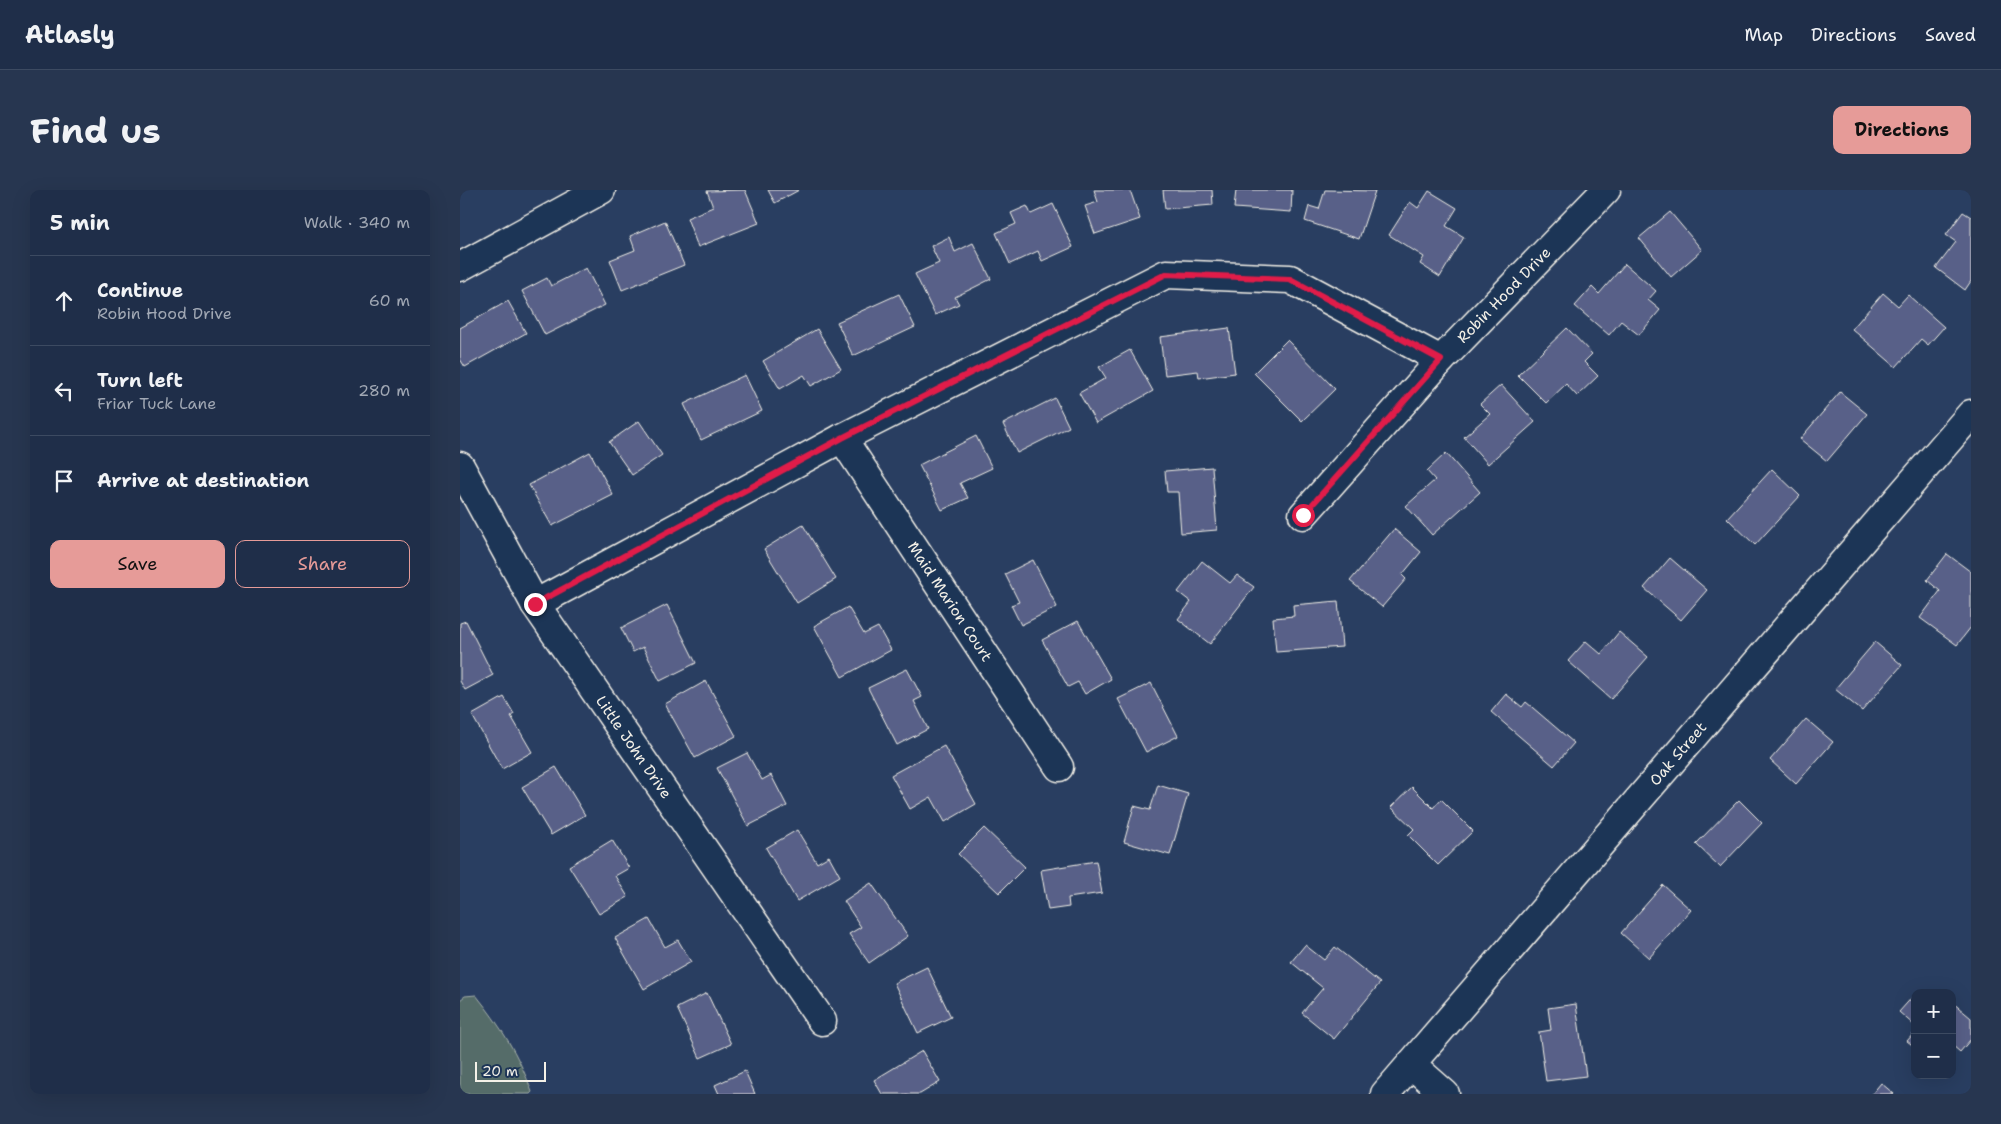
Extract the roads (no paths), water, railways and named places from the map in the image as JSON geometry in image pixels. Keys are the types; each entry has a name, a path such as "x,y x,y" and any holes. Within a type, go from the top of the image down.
{"street":[{"path":"460,267 601,190"},
{"name":"Robin Hood Drive","path":"1303,515 1441,360 1606,190"},
{"path":"535,604 842,438 1166,274 1290,279 1441,360"},
{"name":"Oak Street","path":"1385,1094 1971,414"},
{"name":"Maid Marion Court","path":"842,438 1059,767"},
{"name":"Little John Drive","path":"460,466 535,604 822,1021"},
{"path":"1411,1064 1446,1094"}]}
